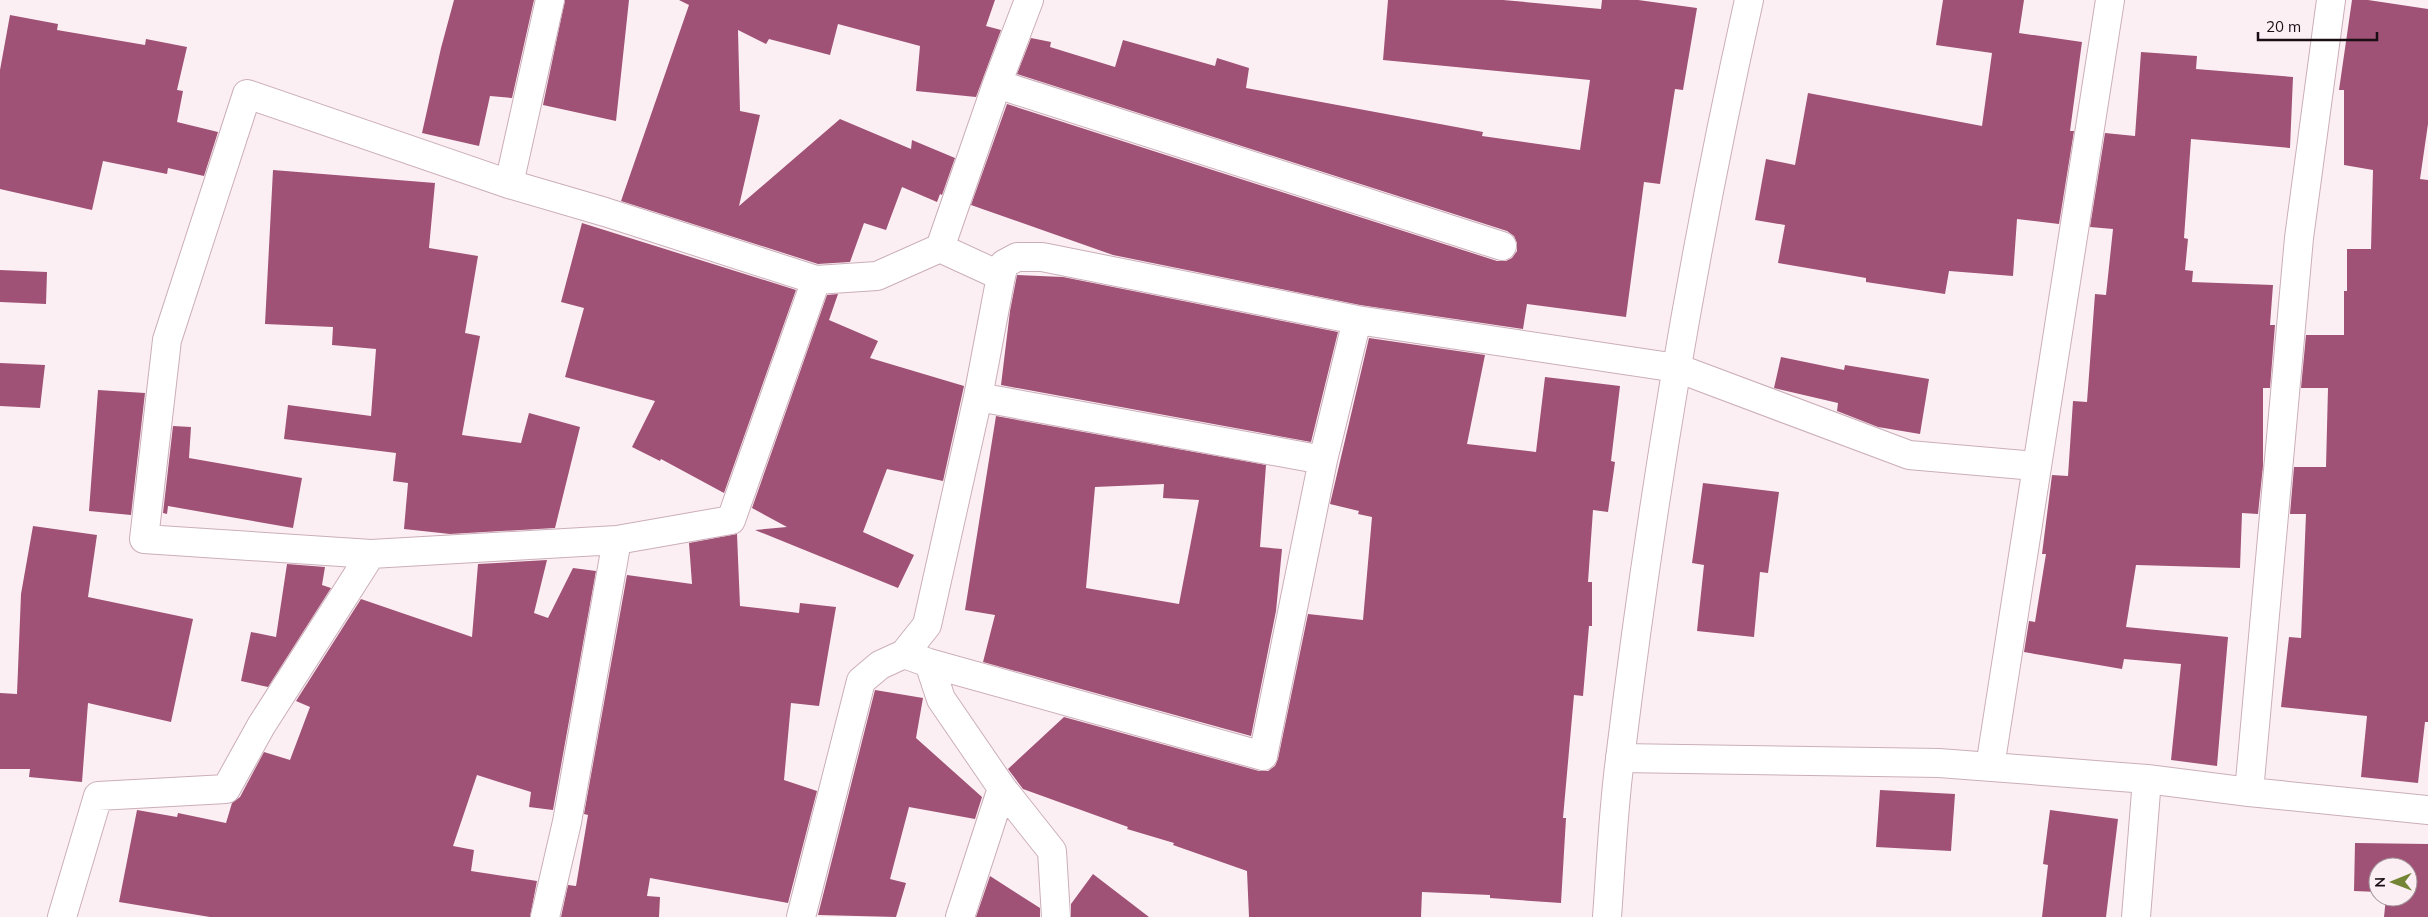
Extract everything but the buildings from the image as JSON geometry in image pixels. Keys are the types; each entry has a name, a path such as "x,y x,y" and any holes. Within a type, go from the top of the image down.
{"street":[{"path":"509,184 550,0"},
{"path":"1607,917 1620,758 1656,484 1726,100 1749,0"},
{"path":"1990,767 2110,0"},
{"path":"2249,792 2299,238 2331,0"},
{"path":"816,280 731,520 617,540 371,554 144,539 167,340 246,94 509,184 605,212 816,280 877,276 940,248 1025,1"},
{"path":"997,84 1502,246"},
{"path":"940,248 1001,276"},
{"path":"801,917 861,681 880,665 904,654 927,625 978,397 1001,276 1004,264 1018,257 1042,257 1357,320 1677,368 1909,455 2036,466"},
{"path":"904,654 929,663 1263,756 1323,460 1357,320"},
{"path":"978,397 1323,460"},
{"path":"545,917 567,822 617,540"},
{"path":"62,917 98,796 226,789 262,726 371,554"},
{"path":"929,663 940,699 1002,788 1052,851 1056,917"},
{"path":"1620,758 1939,763 2147,778 2249,792 2428,810"},
{"path":"2136,917 2147,778"},
{"path":"960,917 1002,788"}]}
